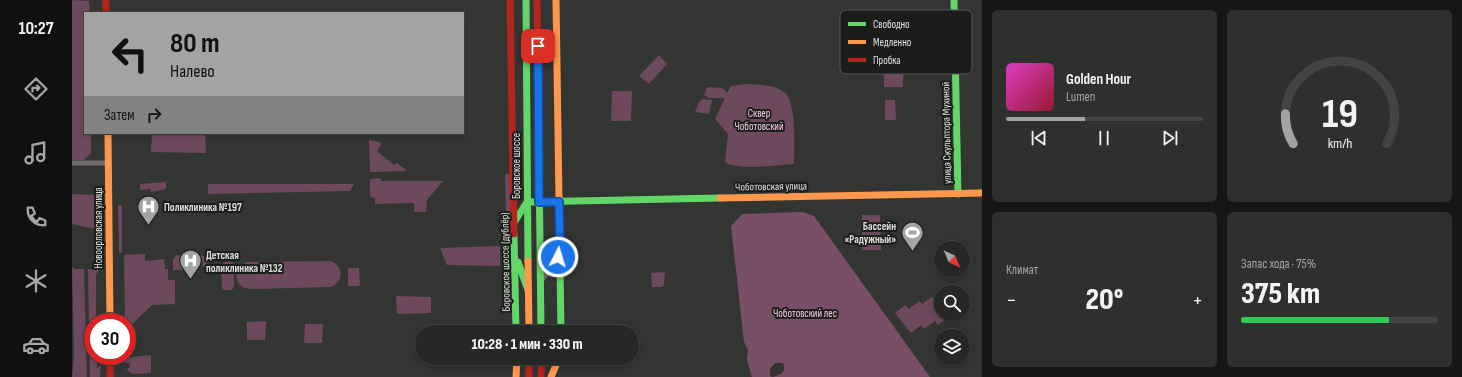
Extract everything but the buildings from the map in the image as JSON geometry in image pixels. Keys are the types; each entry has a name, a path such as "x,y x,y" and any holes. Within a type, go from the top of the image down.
{"main road":[{"path":"106,0 106,12"},
{"name":"Боровское шоссе (дублёр)","path":"510,0 516,221 516,325"},
{"name":"Боровское шоссе","path":"526,0 529,325"},
{"name":"Боровское шоссе","path":"537,0 539,283 541,325"},
{"path":"556,0 561,325"},
{"name":"улица Скульптора Мухиной","path":"954,0 954,10"},
{"name":"улица Скульптора Мухиной","path":"956,74 958,194"},
{"name":"Новоорловская улица","path":"108,134 110,313"},
{"name":"Чоботовская улица","path":"527,202 982,193"},
{"path":"516,221 527,202"},
{"path":"516,256 529,294"},
{"path":"110,365 110,377"},
{"path":"516,377 517,365"},
{"path":"529,377 530,365"},
{"path":"541,377 542,365"},
{"path":"552,377 556,365"}],"street":[{"path":"72,163 108,163"},
{"path":"539,283 555,263 560,249"}],"green space":[{"path":"72,0 89,1 90,12 84,12 84,134 91,134 91,153 84,160 72,160"},
{"path":"659,55 667,64 649,84 639,76"},
{"path":"884,74 903,74 903,87 884,87"},
{"name":"Сквер Чоботовский","path":"745,84 766,85 780,89 788,97 791,105 794,126 794,164 748,167 731,165 725,162 728,134 715,119 725,98 709,98 704,95 708,87 723,88 727,93 731,86"},
{"path":"612,91 632,91 631,121 611,121"},
{"path":"703,99 712,100 709,114 695,112 699,102"},
{"path":"885,100 895,100 896,120 885,120"},
{"path":"152,134 205,134 206,153 151,152"},
{"path":"369,140 380,142 381,145 377,151 394,165 397,163 407,171 370,172"},
{"path":"505,174 513,174 514,215 510,224 506,224"},
{"path":"381,178 381,181 443,181 427,200 426,212 414,212 414,203 375,204 375,198 370,197 370,179"},
{"path":"166,182 166,189 151,192 150,189 140,190 140,184"},
{"path":"208,184 354,184 350,191 208,194"},
{"path":"72,194 98,195 99,198 95,201 95,226 99,225 98,227 95,229 72,224"},
{"path":"118,205 122,205 122,253 119,252"},
{"name":"Чоботовский лес","path":"803,212 814,216 930,377 773,377 784,371 783,363 775,363 770,369 770,376 772,377 752,377 747,360 748,350 744,342 731,226 742,214"},
{"path":"862,215 880,215 881,250 862,250"},
{"path":"500,246 500,266 447,265 440,248"},
{"path":"145,254 145,261 164,259 165,269 168,269 168,280 175,280 175,303 177,304 152,305 136,320 136,313 125,313 124,255"},
{"path":"177,255 206,256 208,267 203,267 202,258 194,258 194,262 189,263 188,259 181,259 182,270 173,270 173,259"},
{"path":"330,261 338,266 341,274 338,281 331,287 249,289 242,287 236,277 237,270 246,262"},
{"path":"225,262 231,262 234,264 234,286 232,290 224,290 222,288 221,265"},
{"path":"72,267 75,269 84,269 85,313 84,313 84,365 87,365 87,377 72,377 74,354"},
{"path":"348,268 359,268 360,286 348,286"},
{"path":"88,269 99,270 96,274 96,313 89,313"},
{"path":"665,272 664,285 662,287 652,287 651,273"},
{"path":"396,296 431,297 431,313 397,314"},
{"path":"932,297 934,299 935,321 924,329 921,325 911,333 895,313 905,305 909,309 919,301 922,304"},
{"path":"266,321 265,340 247,340 247,322"},
{"path":"935,321 943,321 938,325"},
{"path":"305,324 323,324 322,343 304,343"},
{"path":"151,355 151,373 134,374 129,372 127,369 130,367 130,365 136,365 136,357"},
{"path":"90,365 97,365 97,368 101,365 100,377 90,377"}],"traffic: fast":[{"path":"526,0 528,261"},
{"path":"954,0 954,10"},
{"path":"956,74 958,194"},
{"path":"539,157 541,325"},
{"path":"515,221 527,202 720,198"},
{"path":"559,199 561,325"},
{"path":"514,234 516,325"},
{"path":"518,262 528,290"}],"traffic: slow":[{"path":"556,0 559,199"},
{"path":"108,134 110,313"},
{"path":"720,198 982,193"},
{"path":"528,261 529,325"},
{"path":"516,377 517,365"},
{"path":"551,377 556,365"}],"traffic: jam":[{"path":"106,0 106,12"},
{"path":"510,0 514,234"},
{"path":"537,0 539,157"},
{"path":"110,365 110,377"},
{"path":"529,365 529,377"},
{"path":"541,377 542,365"}],"place":[{"name":"Поликлиника №197","path":"149,226"},
{"name":"Бассейн «Радужный»","path":"912,252"},
{"name":"Детская поликлиника №132","path":"190,280"}],"route":[{"path":"538,46 539,202 559,202 560,249 558,257"}]}
